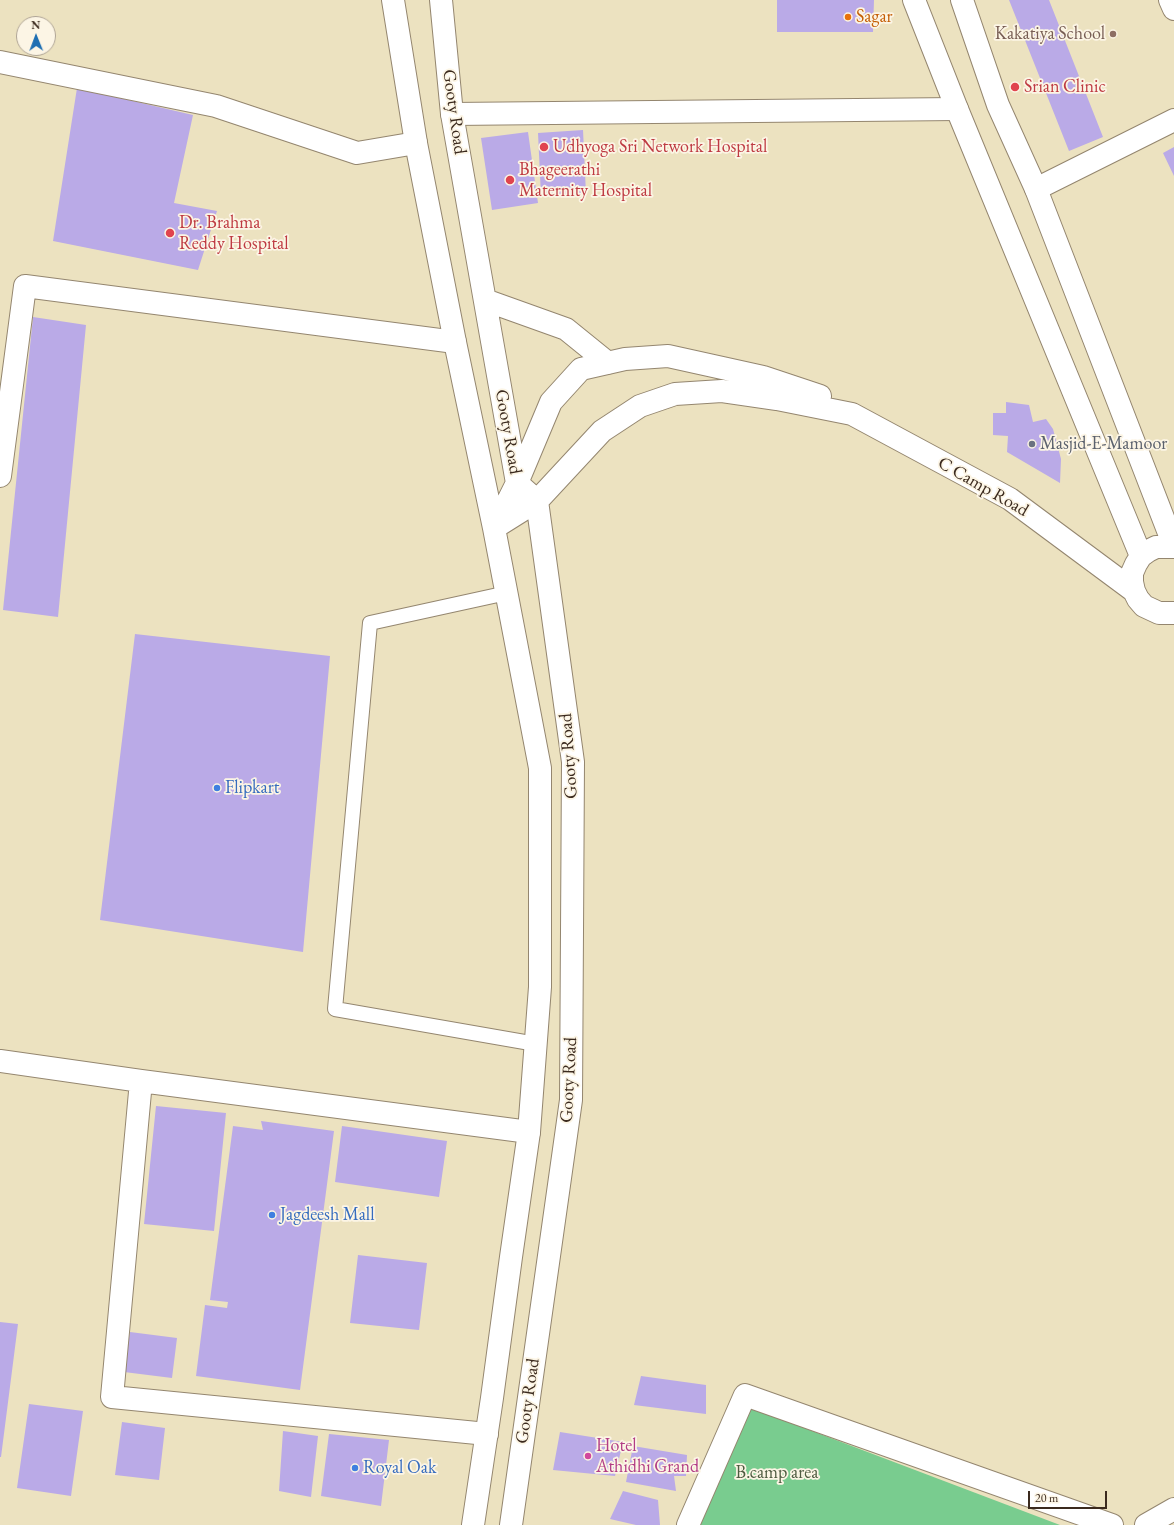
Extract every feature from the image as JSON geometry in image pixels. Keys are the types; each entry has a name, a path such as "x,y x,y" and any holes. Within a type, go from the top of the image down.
{"main road":[{"name":"Gooty Road","path":"392,0 416,142 455,342 507,593 540,768 540,987 529,1132 473,1525"},
{"name":"Gooty Road","path":"441,0 452,114 517,483 537,501 573,762 571,1100 511,1525"},
{"path":"914,0 957,109 1141,556"},
{"path":"962,0 998,105 1036,189 1174,546 1156,547 1148,550 1141,556 1132,572 1134,591 1144,606 1172,617"},
{"path":"1170,0 1174,9"},
{"path":"0,62 216,106 357,153 416,142"},
{"path":"452,114 957,109"},
{"path":"1036,189 1174,120"},
{"path":"0,476 25,286 455,342"},
{"path":"485,300 566,329 608,363"},
{"path":"494,528 517,483 551,402 581,369 625,359 668,356 728,368 762,377 826,398 842,412"},
{"path":"494,528 537,501 602,430 640,406 675,394 722,391 777,399 842,412"},
{"name":"C Camp Road","path":"842,412 852,414 1010,499 1134,591"},
{"path":"0,1061 529,1132"},
{"path":"141,1081 112,1397 487,1434"},
{"path":"688,1525 744,1395 1112,1525"},
{"path":"1146,1525 1174,1509"}],"lane":[{"path":"507,593 370,623 335,1009 536,1044"}],"green space":[{"name":"B.camp area","path":"749,1407 1060,1525 696,1525"}],"building":[{"path":"777,0 874,0 873,32 777,32"},
{"path":"1009,0 1049,0 1103,137 1069,151"},
{"path":"77,88 193,115 174,203 217,211 198,270 53,241"},
{"path":"583,130 586,194 541,196 538,133"},
{"path":"528,132 538,203 492,210 481,138"},
{"path":"1174,147 1174,176 1163,153"},
{"path":"33,317 86,325 58,617 3,610"},
{"name":"Masjid-E-Mamoor","path":"1006,402 1029,405 1033,422 1046,419 1053,429 1061,459 1060,483 1007,452 1008,436 993,435 993,413 1006,413"},
{"name":"Flipkart","path":"135,634 330,656 303,952 100,920"},
{"path":"156,1106 226,1113 214,1231 144,1224"},
{"name":"Jagdeesh Mall","path":"261,1121 334,1131 300,1390 196,1376 205,1305 227,1308 228,1302 210,1300 233,1126 263,1130"},
{"path":"342,1126 447,1141 439,1197 335,1182"},
{"path":"358,1255 427,1263 419,1330 350,1323"},
{"path":"0,1322 18,1324 1,1457 0,1457"},
{"path":"130,1332 177,1338 172,1378 124,1372"},
{"path":"641,1376 706,1385 706,1414 634,1405"},
{"path":"29,1404 83,1411 71,1496 17,1488"},
{"path":"122,1422 165,1428 159,1480 115,1475"},
{"path":"283,1431 318,1436 311,1497 279,1491"},
{"name":"Hotel Athidhi Grand","path":"560,1432 623,1442 615,1476 553,1470"},
{"name":"Royal Oak","path":"329,1434 389,1440 381,1506 321,1496"},
{"path":"633,1446 687,1455 686,1476 674,1476 676,1491 626,1482"},
{"path":"623,1491 658,1500 660,1525 636,1525 610,1519"}],"place":[{"name":"Sagar","path":"848,17"},
{"name":"Kakatiya School","path":"1113,34"},
{"name":"Srian Clinic","path":"1015,87"},
{"name":"Udhyoga Sri Network Hospital","path":"544,147"},
{"name":"Bhageerathi Maternity Hospital","path":"510,180"},
{"name":"Dr. Brahma Reddy Hospital","path":"170,233"},
{"name":"Masjid-E-Mamoor","path":"1032,444"},
{"name":"Flipkart","path":"217,788"},
{"name":"Jagdeesh Mall","path":"272,1215"},
{"name":"Hotel Athidhi Grand","path":"588,1456"},
{"name":"Royal Oak","path":"355,1468"}]}
